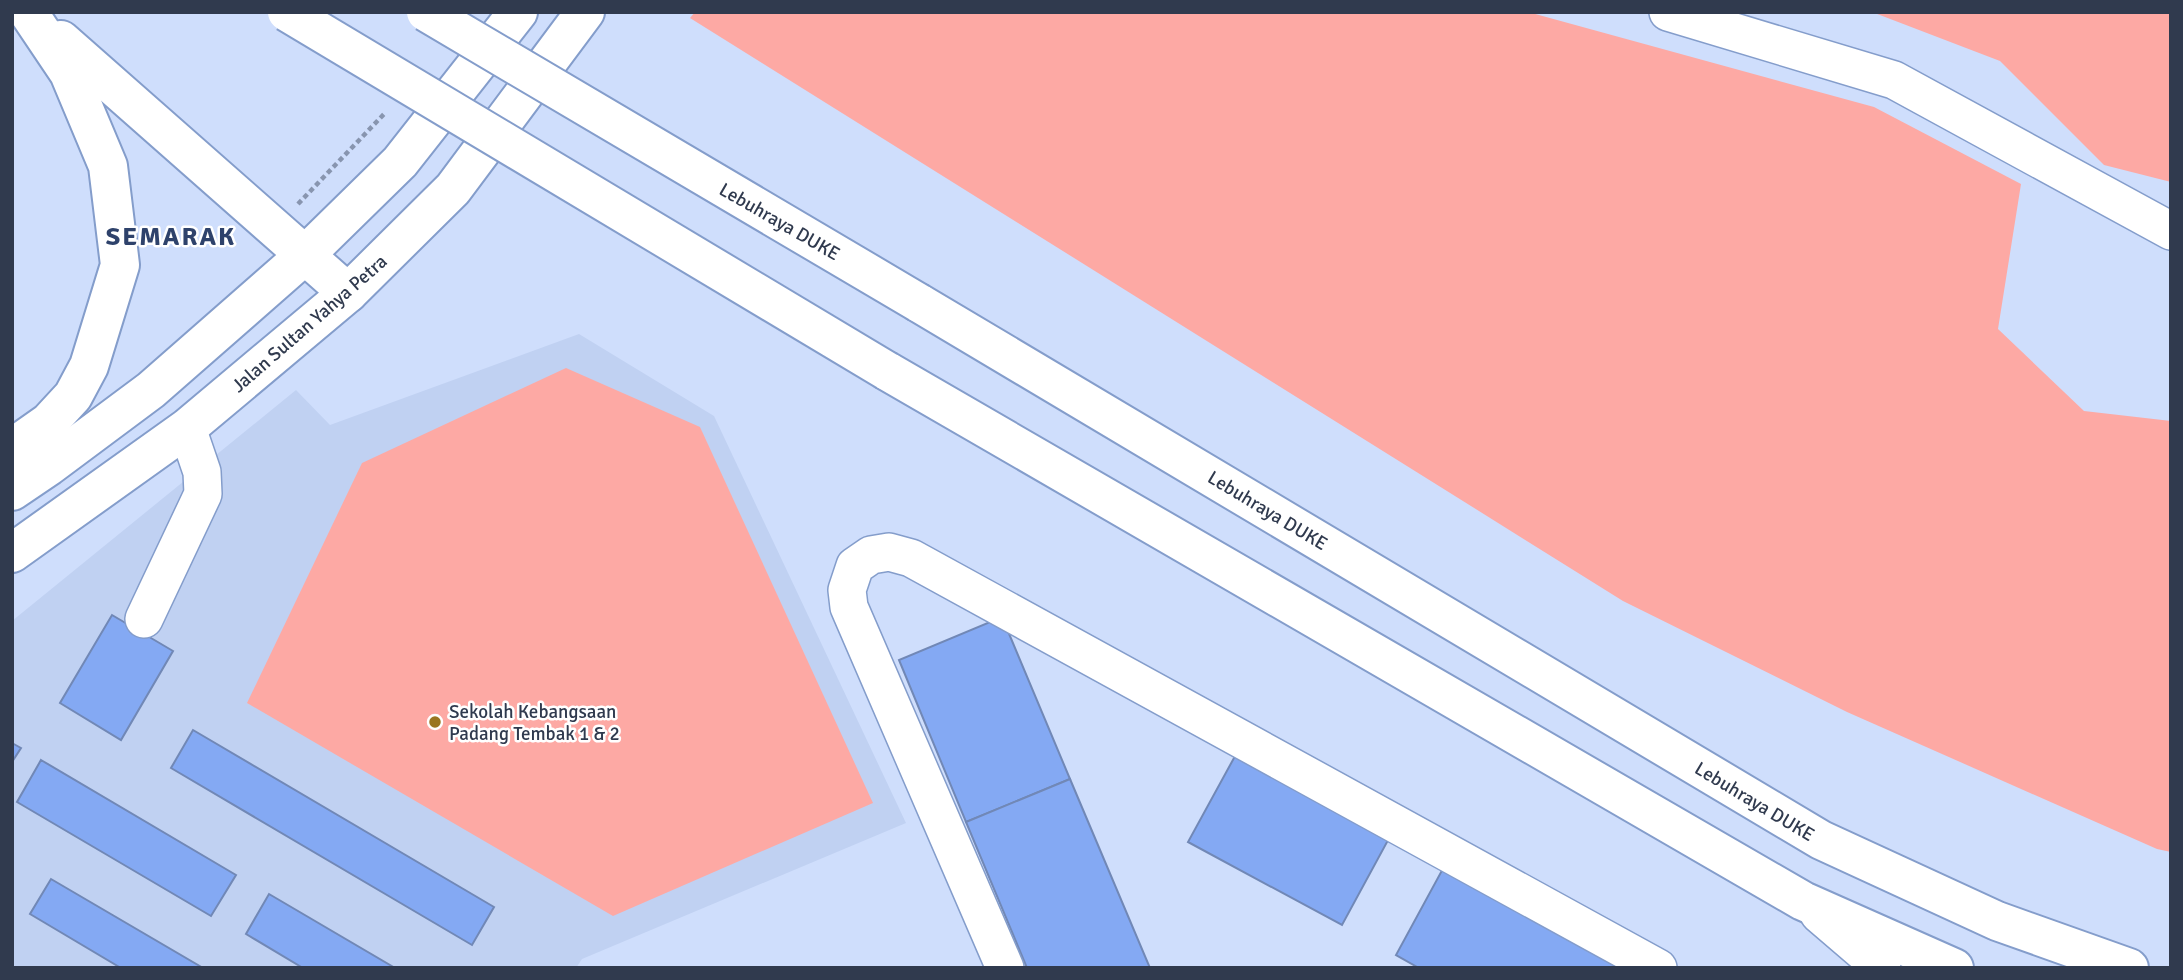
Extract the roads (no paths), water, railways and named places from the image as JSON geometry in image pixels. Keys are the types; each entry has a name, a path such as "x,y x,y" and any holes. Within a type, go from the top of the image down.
{"main road":[{"path":"28,12 348,293"},
{"path":"12,460 22,441 49,422 73,396 89,366 120,265 108,166 69,72 28,12"},
{"path":"287,12 887,370 1804,901 1954,968"},
{"name":"Lebuhraya DUKE","path":"426,12 1821,840 1997,921 2129,968"},
{"path":"12,491 49,467 151,390 305,255 400,162 518,12"},
{"name":"Jalan Sultan Yahya Petra","path":"12,554 187,428 348,293 453,188 585,12"}],"lane":[{"path":"1668,12 1894,80 2171,232"},
{"path":"144,619 203,494 202,472 187,428"},
{"path":"1005,968 849,607 846,590 855,566 871,555 889,552 911,558 1658,968"},
{"path":"1804,901 1882,968"}],"place":[{"name":"Sekolah Kebangsaan Padang Tembak 1 & 2","path":"435,722"}],"district":[{"name":"SEMARAK","path":"171,236"}]}
